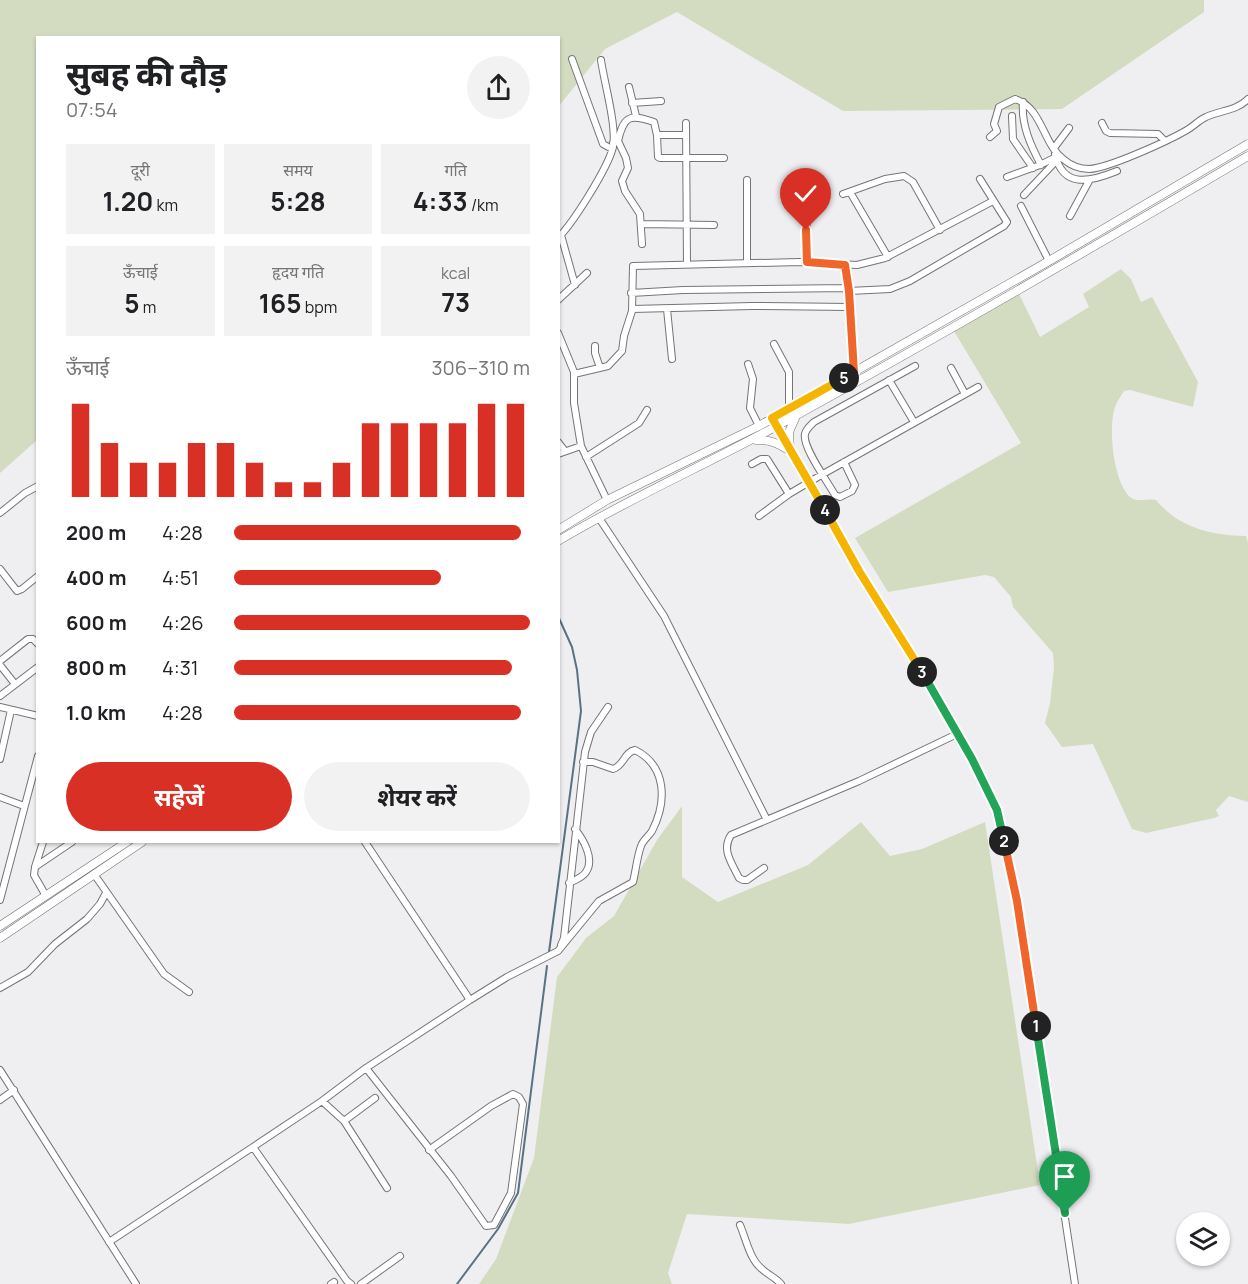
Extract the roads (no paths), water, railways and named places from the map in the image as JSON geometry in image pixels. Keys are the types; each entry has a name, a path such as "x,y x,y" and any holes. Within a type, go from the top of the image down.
{"main road":[{"path":"560,540 751,440 789,409 1248,144"},
{"path":"560,529 607,500 759,426 796,415 1115,235 1248,156"},
{"path":"751,440 766,439 790,451 790,427 796,415"},
{"path":"0,926 126,843"},
{"path":"0,938 140,843"}],"street":[{"path":"572,59 603,144 614,144"},
{"path":"601,60 614,144 626,158 628,168 622,181 625,191 640,214 642,244"},
{"path":"629,87 636,116"},
{"path":"990,137 997,131 994,124 1001,106 1015,99 1023,102 1039,122 1055,154 1071,177 1076,180 1089,181 1117,171"},
{"path":"1055,154 1082,169 1094,168 1151,148 1190,129 1207,117 1238,107 1248,99"},
{"path":"632,103 662,101"},
{"path":"1023,102 1023,120 1029,140 1041,165"},
{"path":"560,236 568,228 602,173 621,126 628,119 636,116 654,122 658,157 724,158"},
{"path":"1012,116 1013,139 1033,168"},
{"path":"686,123 687,264"},
{"path":"1102,123 1110,133 1158,134 1165,141"},
{"path":"1024,195 1055,154 1069,128"},
{"path":"657,135 686,135"},
{"path":"1007,177 1041,165 1055,154"},
{"path":"888,257 847,193 896,176 909,178 940,230"},
{"path":"631,293 683,290 890,289 1004,226 1007,222 980,179"},
{"path":"747,180 747,263"},
{"path":"1070,216 1089,181"},
{"path":"806,187 807,262"},
{"path":"574,374 608,366 622,351 632,309 633,266 807,262 857,265 888,257 993,201"},
{"path":"1021,206 1048,261"},
{"path":"641,224 714,225"},
{"path":"560,240 575,285"},
{"path":"845,265 849,289 854,373"},
{"path":"560,298 587,273"},
{"path":"632,309 752,306 850,307"},
{"path":"667,309 672,359"},
{"path":"560,337 574,374 574,403 581,446 607,500"},
{"path":"774,344 789,372 789,409"},
{"path":"595,346 600,369"},
{"path":"560,352 566,350"},
{"path":"748,364 753,379 750,408 759,426"},
{"path":"844,462 855,485 852,491 840,496 835,495 808,447 804,435 806,430 814,422 915,366"},
{"path":"951,368 965,394"},
{"path":"889,380 914,422"},
{"path":"759,516 809,482 978,387"},
{"path":"586,457 639,423 648,410"},
{"path":"774,422 859,571 928,681 972,759 997,810 1017,901 1076,1284"},
{"path":"560,444 566,451"},
{"path":"560,453 581,446"},
{"path":"753,464 761,459 767,459 789,494"},
{"path":"0,513 36,487"},
{"path":"599,518 664,616 767,820"},
{"path":"0,569 17,591 22,590 36,578"},
{"path":"15,684 0,663 28,639 36,642"},
{"path":"0,696 36,668"},
{"path":"0,707 36,716"},
{"path":"558,951 564,938 584,762 591,732 608,708"},
{"path":"0,759 11,710"},
{"path":"0,735 8,729"},
{"path":"764,868 747,880 742,880 726,851 726,843 731,835 859,781 957,734"},
{"path":"109,1242 470,1000 507,977 558,951 599,901 633,882 641,844 651,833 663,800 662,787 654,763 631,750 619,767 613,769 592,762 584,762"},
{"path":"0,900 36,763"},
{"path":"0,797 24,806"},
{"path":"569,883 580,878 588,866 585,846 575,830"},
{"path":"43,843 34,875 46,896"},
{"path":"35,867 71,843"},
{"path":"365,843 470,1000"},
{"path":"94,874 164,974 189,992"},
{"path":"0,988 28,972 55,944 94,912 106,893"},
{"path":"366,1068 429,1149 451,1176 486,1226 494,1225 511,1193 523,1104 519,1097 513,1094 491,1106 429,1149"},
{"path":"0,1070 136,1284"},
{"path":"0,1100 14,1090"},
{"path":"344,1121 375,1098"},
{"path":"322,1101 344,1121 387,1188"},
{"path":"253,1147 351,1284"},
{"path":"740,1226 756,1263 781,1284"},
{"path":"360,1284 400,1256"}],"waterway":[{"path":"549,952 581,711 572,647 560,620"},
{"path":"457,1284 498,1229 518,1193 547,966"}]}
